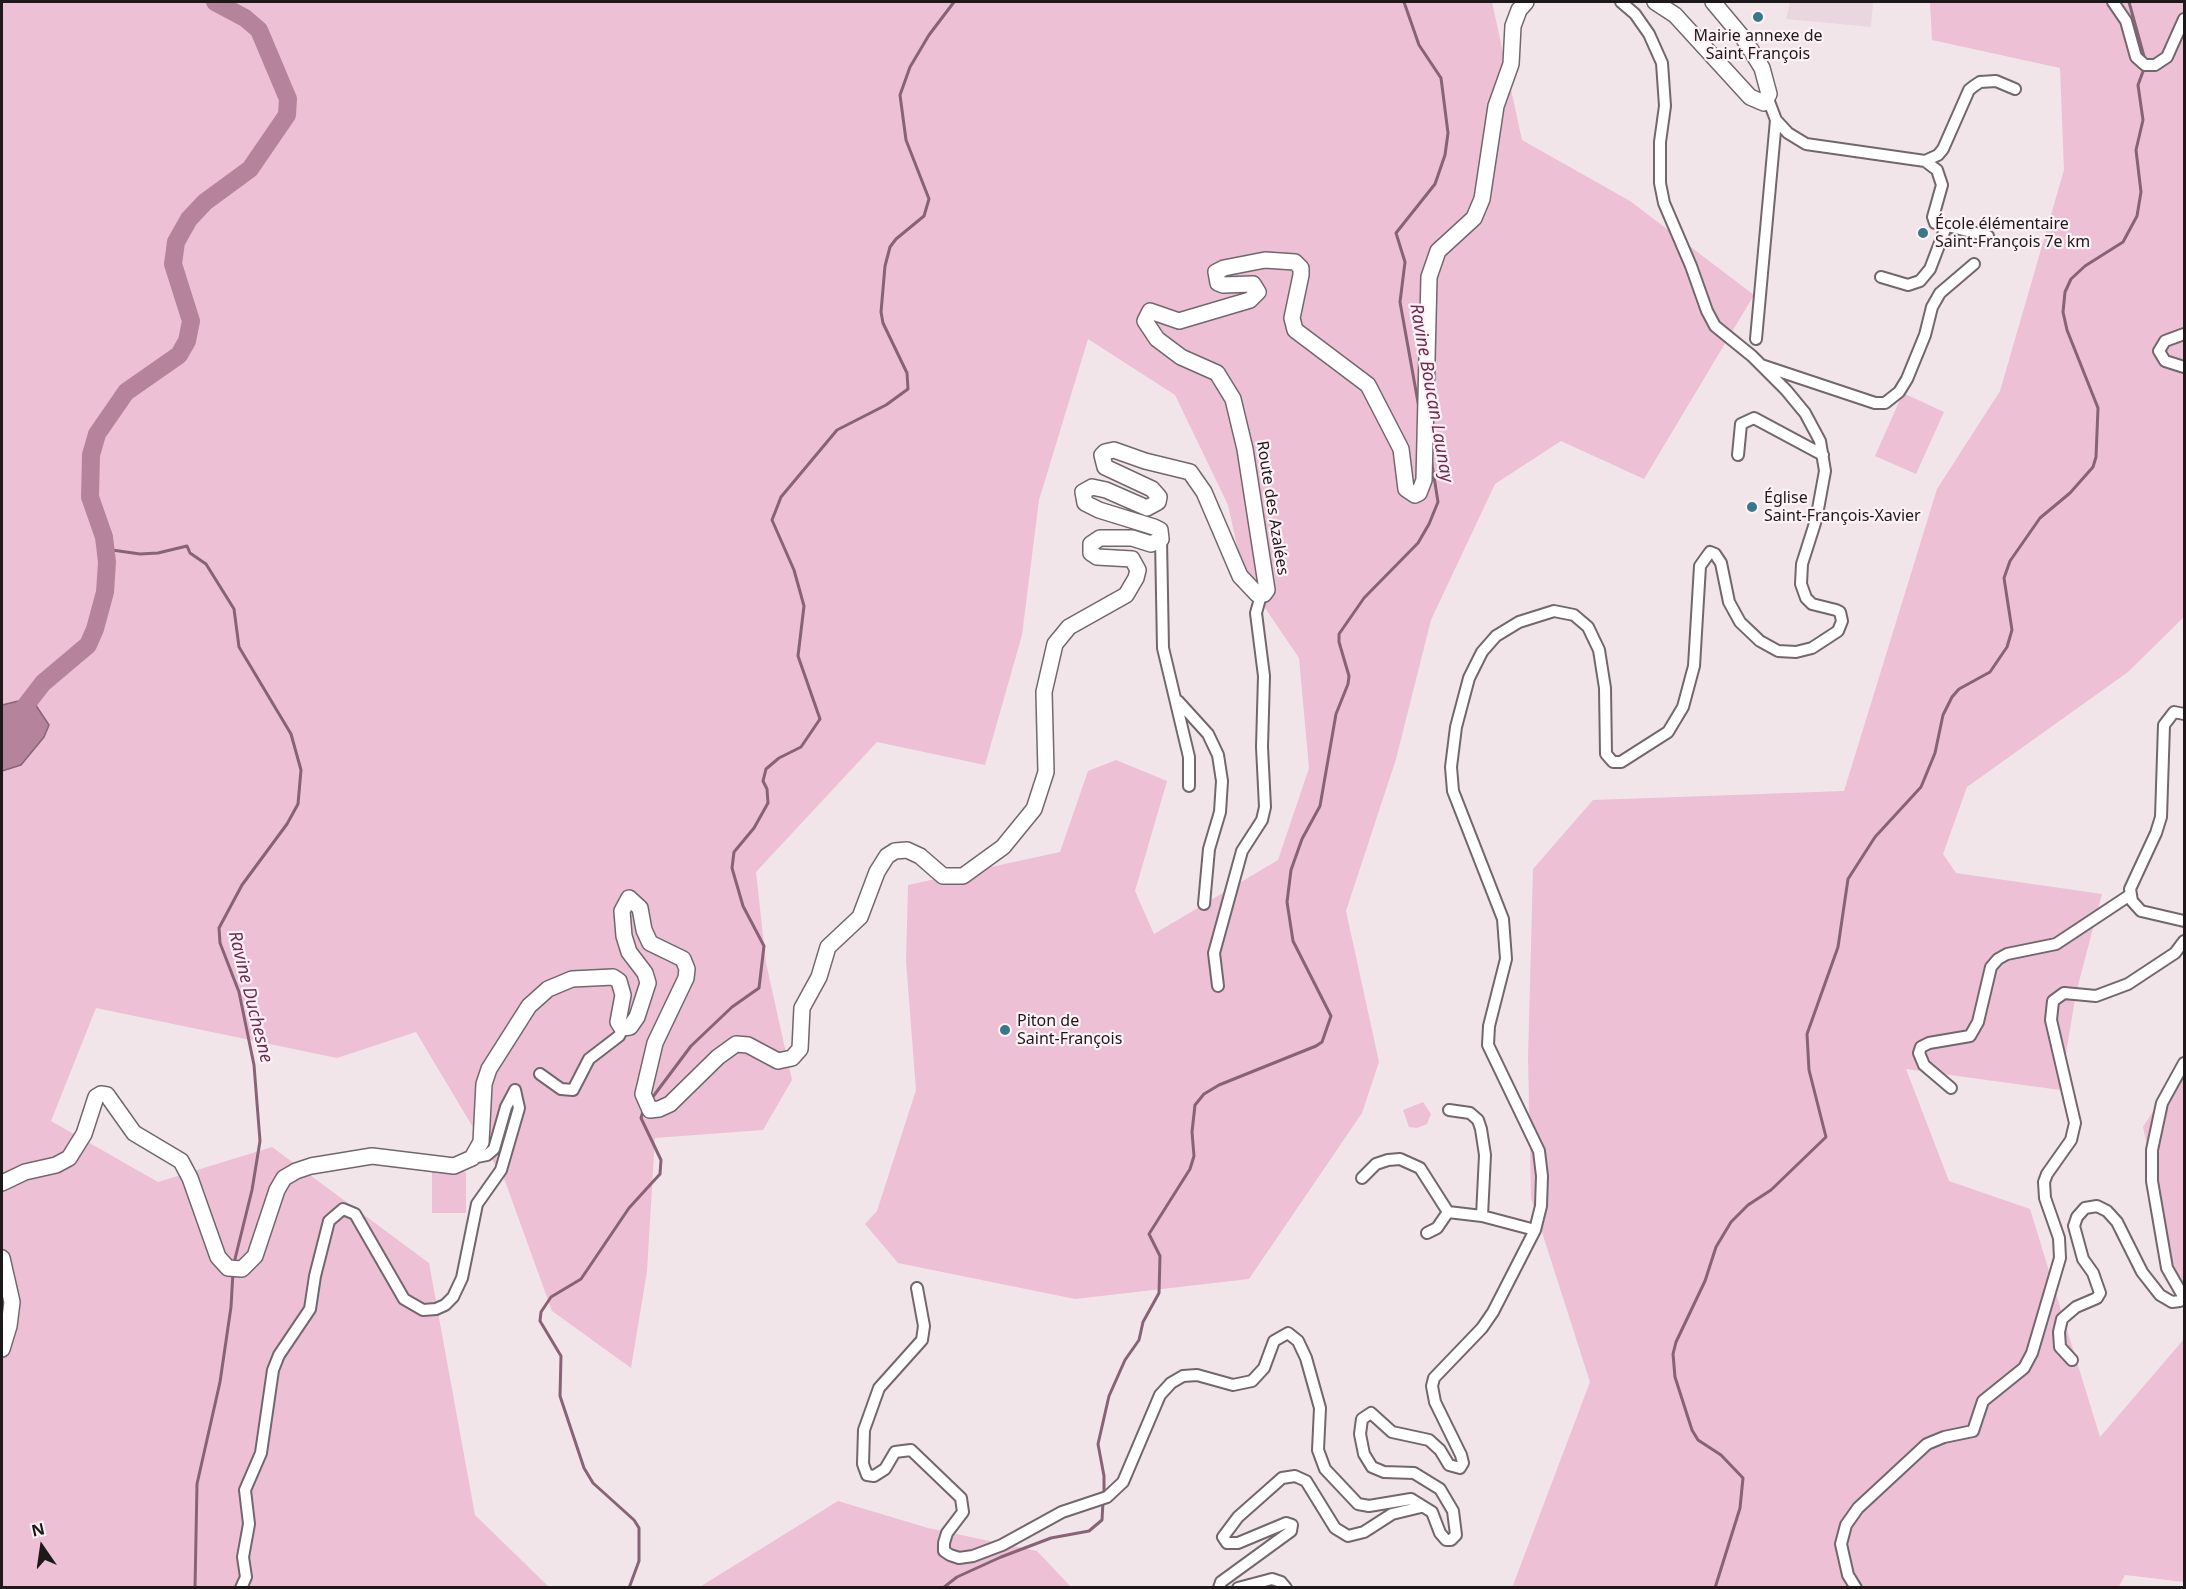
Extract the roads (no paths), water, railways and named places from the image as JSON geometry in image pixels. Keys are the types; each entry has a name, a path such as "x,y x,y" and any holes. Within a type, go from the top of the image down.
{"main road":[{"name":"Route des Azalées","path":"1161,539 1160,530 1154,527 1099,510 1085,503 1083,492 1092,487 1106,490 1147,508 1158,502 1159,497 1152,489 1105,467 1102,455 1105,452 1114,450 1138,459 1190,472 1204,492 1240,576 1253,592 1261,595 1267,590 1245,449 1233,399 1217,373 1181,357 1157,339 1145,321 1150,311 1179,321 1250,300 1258,292 1253,284 1223,285 1218,283 1216,272 1265,260 1295,262 1301,268 1292,318 1295,330 1368,385 1401,449 1406,489 1415,495 1419,493 1424,480 1429,277 1438,251 1474,218 1482,199 1496,106 1511,64 1513,26 1519,10 1526,2"},
{"path":"1655,2 1682,21 1750,97 1760,103 1768,99 1766,80 1754,55 1713,2"},
{"path":"2,1183 25,1172 56,1165 69,1158 81,1141 96,1097 101,1094 107,1095 134,1133 181,1161 190,1178 214,1249 223,1264 235,1270 242,1269 255,1256 277,1191 284,1178 296,1171 311,1166 372,1156 454,1166 472,1158 482,1142 484,1084 489,1069 529,1006 538,997 560,983 613,977 622,988 623,995 617,1015 620,1026 630,1027 638,1017 648,983 645,973 629,952 624,936 622,911 629,898 640,908 644,930 650,943 683,960 687,969 686,978 655,1042 644,1094 650,1110 659,1109 682,1095 718,1057 736,1044 748,1045 778,1061 788,1061 795,1056 801,1042 799,1027 802,1008 819,977 828,947 860,917 877,872 887,856 901,850 914,852 936,872 956,878 976,869 1016,835 1034,809 1046,772 1044,692 1055,644 1069,627 1126,595 1136,578 1138,570 1132,559 1097,557 1091,553 1091,544 1100,538 1132,538 1151,544 1161,539"},
{"path":"2,1258 12,1302 9,1326 2,1349"}],"street":[{"path":"917,1288 924,1326 922,1340 879,1388 864,1430 863,1464 867,1475 874,1476 885,1469 895,1452 911,1450 961,1498 963,1512 947,1533 944,1543 944,1551 950,1555 959,1558 973,1556 1002,1545 1062,1512 1107,1497 1123,1482 1160,1395 1171,1383 1183,1377 1197,1375 1233,1385 1252,1381 1264,1368 1274,1341 1288,1333 1298,1341 1306,1358 1320,1408 1318,1450 1325,1469 1358,1504 1376,1505 1411,1499 1435,1515 1443,1537 1448,1541 1453,1538 1457,1530 1453,1511 1440,1489 1413,1473 1384,1472 1372,1467 1361,1443 1362,1419 1371,1413 1392,1432 1429,1440 1440,1450 1449,1465 1460,1468 1463,1463 1461,1455 1434,1402 1432,1386 1440,1370 1482,1328 1493,1312 1535,1230 1541,1206 1542,1176 1539,1151 1488,1045 1489,1026 1506,959 1503,919 1485,868 1456,803 1451,778 1456,727 1469,678 1482,652 1496,636 1519,622 1554,611 1574,615 1588,627 1599,650 1605,688 1606,754 1613,762 1629,758 1668,732 1683,707 1690,690 1696,655 1700,566 1710,552 1718,557 1721,563 1732,611 1749,632 1778,651 1796,652 1812,648 1838,631 1842,621 1840,612 1812,604 1806,598 1801,584 1802,564 1821,496 1823,455 1815,429 1805,413 1760,365 1710,319 1664,203 1659,163 1665,106 1662,63 1649,34 1635,14 1621,2"},
{"path":"2113,2 2126,21 2134,52 2145,64 2167,57 2184,19"},
{"path":"1925,161 1938,155 1943,148 1969,90 1974,86 1996,81 2015,89"},
{"path":"1768,99 1776,120 1788,133 1806,144 1925,161 1937,170 1942,185 1933,220 1947,227 1988,236"},
{"path":"1756,339 1776,120"},
{"path":"1881,277 1908,285 1920,281 1930,269 1947,227"},
{"path":"1760,365 1867,400 1885,403 1899,392 1907,379 1925,335 1932,307 1940,293 1974,264"},
{"path":"2184,334 2165,341 2159,351 2165,361 2171,365 2184,367"},
{"path":"1738,454 1741,424 1754,418 1823,455"},
{"path":"1161,539 1164,560 1162,637 1189,757 1189,786"},
{"path":"1218,986 1214,953 1242,851 1262,820 1265,807 1262,747 1264,676 1256,613 1261,595"},
{"path":"1174,696 1208,734 1218,755 1222,781 1220,812 1209,849 1204,904"},
{"path":"2184,714 2174,712 2164,725 2161,817 2156,833 2131,883 2130,895 2141,911 2184,921"},
{"path":"1950,1088 1924,1065 1919,1053 1922,1047 1929,1044 1970,1036 1978,1022 1991,967 1998,959 2007,954 2056,944 2130,895"},
{"path":"1856,1587 1848,1575 1841,1544 1846,1525 1858,1508 1927,1444 1944,1437 1972,1431 1983,1401 2019,1373 2032,1353 2060,1258 2059,1238 2045,1198 2044,1182 2047,1174 2071,1140 2075,1123 2051,1020 2053,1001 2064,993 2096,996 2128,984 2175,952 2184,941"},
{"path":"540,1074 561,1089 573,1090 589,1059 620,1036 624,1028"},
{"path":"2072,1360 2060,1347 2059,1332 2062,1319 2076,1307 2097,1298 2100,1293 2093,1273 2083,1259 2076,1236 2077,1217 2085,1208 2097,1206 2107,1211 2117,1222 2142,1272 2160,1295 2172,1302 2180,1301 2182,1296 2167,1268 2152,1181 2152,1150 2162,1102 2184,1064"},
{"path":"241,1587 246,1576 243,1557 249,1524 245,1490 261,1453 273,1370 279,1355 310,1309 315,1276 329,1221 343,1209 355,1214 404,1299 423,1310 436,1310 453,1297 462,1278 477,1204 501,1170 519,1108 516,1090 506,1107 494,1149 487,1155 472,1158"},
{"path":"1449,1110 1470,1113 1478,1120 1481,1129 1485,1155 1482,1216"},
{"path":"1362,1178 1376,1164 1388,1160 1410,1162 1426,1175 1448,1212"},
{"path":"1448,1212 1482,1216 1535,1230"},
{"path":"1427,1233 1437,1228 1448,1212"},
{"path":"1219,1587 1221,1582 1291,1531 1292,1525 1286,1523 1238,1543 1227,1543 1223,1537 1238,1517 1282,1478 1295,1476 1306,1481 1335,1528 1348,1536 1364,1532 1392,1514 1421,1507"},
{"path":"1238,1587 1268,1579 1277,1580 1286,1587"}],"waterway":[{"path":"2,736 43,683 88,645 95,629 105,592 107,562 104,537 90,497 91,455 97,434 126,392 179,355 187,341 191,321 173,264 176,242 189,219 205,202 250,169 287,115 288,99 259,30 245,18 215,2"},
{"path":"652,1098 691,1046 732,1007 759,988 764,946 743,906 732,868 734,852 754,828 768,803 767,789 763,781 766,769 779,758 801,747 820,719 798,656 804,606 794,570 772,520 781,497 837,430 886,405 908,389 907,373 883,323 881,312 885,266 890,247 896,239 924,216 929,199 906,140 900,95 910,67 929,35 954,2"},
{"name":"Ravine Boucan Launay","path":"1404,2 1419,45 1441,78 1448,133 1445,155 1435,184 1396,233 1405,262 1400,302 1419,408"},
{"path":"2129,2 2145,60"},
{"path":"1715,1588 1740,1508 1743,1478 1721,1455 1698,1440 1692,1430 1675,1377 1673,1354 1676,1342 1705,1281 1716,1247 1731,1222 1748,1205 1771,1190 1826,1137 1809,1070 1807,1034 1838,947 1848,879 1875,837 1921,787 1935,753 1943,715 1952,697 1959,689 1990,672 2007,647 2012,630 2004,578 2010,561 2040,518 2070,493 2093,467 2096,457 2098,408 2067,330 2063,312 2065,292 2071,279 2085,266 2123,242 2137,216 2141,192 2136,150 2143,120 2138,85 2145,66"},
{"name":"Ravine Boucan Launay","path":"1104,1495 1104,1476 1098,1444 1109,1396 1125,1360 1139,1340 1143,1322 1159,1293 1160,1256 1149,1234 1190,1169 1194,1156 1192,1132 1195,1105 1204,1094 1219,1085 1316,1046 1322,1042 1331,1016 1293,941 1287,902 1291,870 1302,839 1320,806 1336,714 1348,684 1349,676 1339,642 1339,634 1364,598 1418,543 1429,524 1438,502 1431,458"},
{"name":"Ravine Duchesne","path":"105,549 140,554 158,553 187,546 190,553 206,564 234,609 239,647 291,734 301,770 298,804 287,824 242,885 219,928 220,943 239,992 254,1065 260,1141 252,1190 234,1263"},
{"path":"629,1588 639,1561 639,1528 634,1520 593,1483 584,1468 560,1396 561,1356 540,1321 541,1312 551,1297 581,1279 629,1208 660,1174 661,1160 641,1118 644,1108"},
{"name":"Ravine Duchesne","path":"195,1588 197,1484 220,1382 231,1307 233,1272"},
{"name":"Ravine Boucan Launay","path":"943,1588 957,1577 1001,1557 1051,1538 1089,1531 1102,1520 1103,1502"}],"place":[{"name":"Mairie annexe de Saint François","path":"1758,17"},
{"name":"École élémentaire Saint-François 7e km","path":"1923,233"},
{"name":"Église Saint-François-Xavier","path":"1752,507"},
{"name":"Piton de Saint-François","path":"1005,1030"}]}
